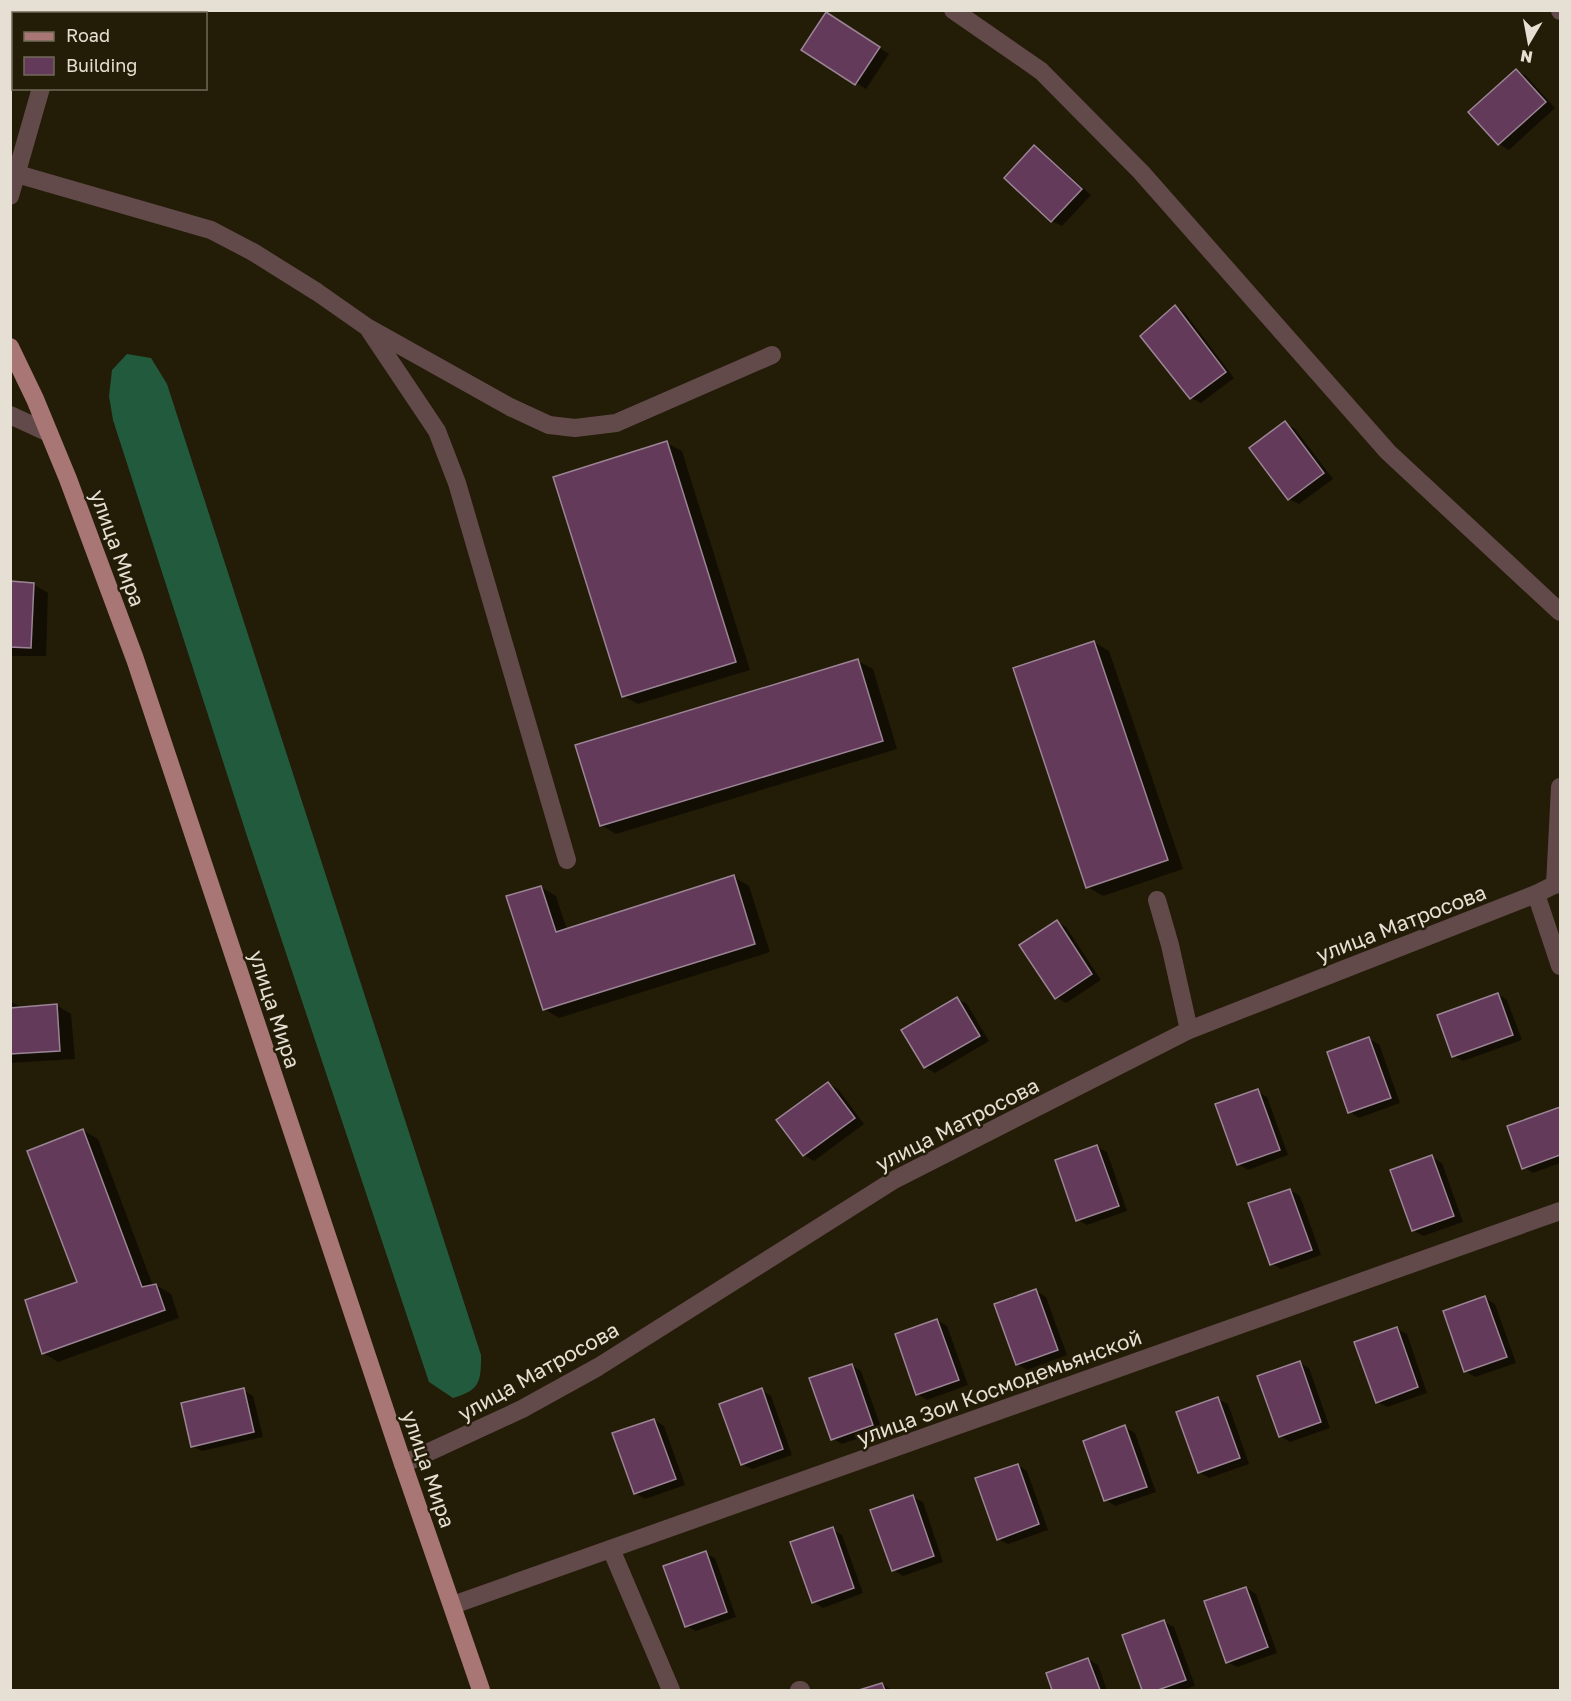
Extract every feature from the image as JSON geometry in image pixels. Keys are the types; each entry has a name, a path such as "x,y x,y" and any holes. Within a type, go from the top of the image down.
{"main road":[{"name":"улица Мира","path":"10,347 49,433 135,659 403,1464 481,1690"}],"street":[{"path":"953,10 1041,71 1142,172 1388,452 1560,612"},
{"path":"10,196 40,90"},
{"path":"17,174 211,230 253,252 367,327 510,407 549,425 575,428 616,423 771,355"},
{"path":"367,327 437,431 457,483 567,860"},
{"path":"10,415 26,420 49,433"},
{"path":"1558,884 1560,787"},
{"name":"улица Матросова","path":"403,1464 522,1409 598,1367 894,1180 1189,1030 1558,884"},
{"path":"1536,894 1560,966"},
{"path":"1157,900 1170,945 1189,1030"},
{"name":"улица Зои Космодемьянской","path":"453,1605 1560,1211"},
{"path":"611,1549 670,1690"}],"green space":[{"path":"127,354 151,358 167,384 481,1355 477,1384 469,1392 453,1398 429,1382 247,836 113,420 109,396 112,370"}],"building":[{"path":"826,12 880,47 855,85 801,50"},
{"path":"1516,69 1546,102 1498,145 1468,112"},
{"path":"1034,145 1082,189 1051,222 1004,178"},
{"path":"1175,305 1226,372 1190,399 1140,336"},
{"path":"1285,421 1324,473 1288,500 1249,448"},
{"path":"667,441 736,662 622,697 553,477"},
{"path":"10,581 34,583 31,648 10,647"},
{"path":"1094,641 1168,860 1086,888 1013,668"},
{"path":"858,659 883,741 600,826 575,745"},
{"path":"734,875 755,944 543,1010 506,896 541,886 556,932"},
{"path":"1057,920 1092,974 1055,999 1019,945"},
{"path":"1498,993 1513,1035 1452,1057 1437,1015"},
{"path":"957,997 980,1036 924,1068 901,1030"},
{"path":"57,1004 60,1051 10,1054 10,1008"},
{"path":"1369,1037 1391,1098 1348,1113 1327,1052"},
{"path":"828,1082 855,1118 803,1156 776,1120"},
{"path":"1258,1089 1280,1150 1237,1165 1215,1104"},
{"path":"1560,1107 1560,1155 1522,1169 1507,1126"},
{"path":"83,1129 142,1287 156,1284 165,1310 42,1354 25,1300 77,1282 27,1151"},
{"path":"1097,1145 1119,1206 1076,1221 1055,1160"},
{"path":"1432,1155 1454,1216 1412,1231 1390,1170"},
{"path":"1290,1189 1312,1250 1270,1265 1248,1203"},
{"path":"1036,1289 1058,1350 1016,1365 994,1304"},
{"path":"1485,1296 1507,1357 1464,1372 1443,1311"},
{"path":"937,1319 959,1380 916,1395 895,1334"},
{"path":"1397,1327 1418,1387 1376,1403 1354,1342"},
{"path":"1300,1361 1321,1422 1279,1437 1257,1376"},
{"path":"852,1364 873,1425 831,1440 809,1378"},
{"path":"244,1388 254,1432 191,1447 181,1403"},
{"path":"762,1388 783,1449 741,1465 719,1404"},
{"path":"1218,1397 1240,1458 1198,1473 1176,1412"},
{"path":"654,1419 676,1479 634,1494 612,1433"},
{"path":"1125,1425 1147,1487 1104,1501 1083,1441"},
{"path":"1018,1464 1039,1524 997,1540 975,1478"},
{"path":"913,1495 934,1556 892,1571 870,1510"},
{"path":"833,1527 854,1588 812,1603 790,1542"},
{"path":"706,1551 727,1612 685,1627 663,1566"},
{"path":"1246,1587 1268,1647 1226,1663 1204,1601"},
{"path":"1164,1620 1186,1680 1158,1690 1142,1690 1122,1635"},
{"path":"1088,1658 1100,1690 1052,1690 1046,1673"},
{"path":"882,1683 885,1690 859,1690"}]}
